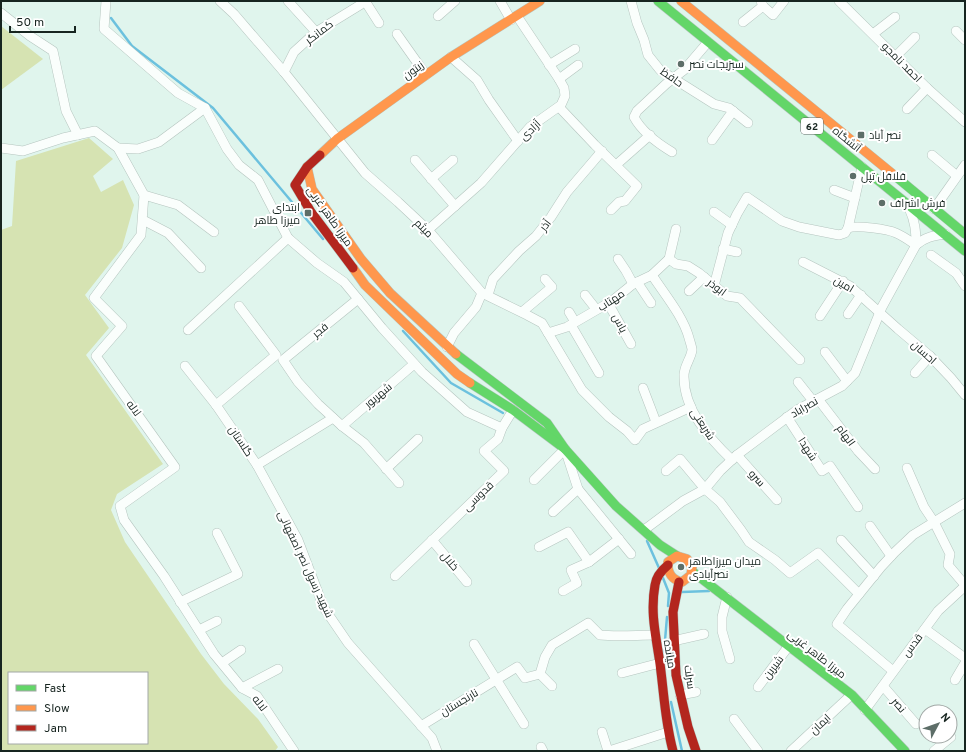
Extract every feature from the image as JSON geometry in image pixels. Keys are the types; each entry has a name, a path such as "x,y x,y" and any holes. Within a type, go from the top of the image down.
{"main road":[{"name":"زیتون","path":"307,167 337,139 426,75 540,1"},
{"name":"آتشگاه","path":"658,1 965,251"},
{"name":"آتشگاه","path":"681,1 965,234"},
{"name":"میرزا طاهر غربی","path":"307,167 312,189 361,259 390,293 462,360 547,423 565,449 616,506 660,545 672,576 682,581 708,584"},
{"name":"میرزا طاهر غربی","path":"307,167 295,185 311,212 365,285 456,374 513,410 565,449"},
{"name":"میرزا طاهر غربی","path":"667,566 687,558 691,562 693,572 852,695 904,751"},
{"name":"میانده","path":"667,566 655,583 652,611 660,663 677,730 673,751"},
{"path":"682,581 690,577 693,572"},
{"name":"سرلت","path":"682,581 673,612 676,675 680,695 677,730 696,751"}],"street":[{"path":"106,1 104,29 178,93 205,108 227,149 239,165 258,180 288,238 316,263 344,282 414,364 467,412 502,428"},
{"name":"میثم","path":"220,1 234,14 284,72 365,173 428,230 485,294 522,312 542,324 582,390 608,416 627,431 635,440 643,429 656,422"},
{"path":"288,1 316,32"},
{"path":"365,1 379,23"},
{"name":"کمانگر","path":"284,72 294,52 316,32 365,1"},
{"path":"500,1 559,79 564,88 565,96 561,106 559,107 637,186 625,201 619,202 611,210"},
{"name":"حافظ","path":"631,1 648,55 660,70 714,104 730,108 733,112 748,122"},
{"path":"743,22 762,3 773,15 784,1"},
{"name":"احمد نامجو","path":"839,1 927,88 965,122"},
{"path":"438,16 452,2"},
{"path":"1,13 30,36 53,51 66,111 78,135"},
{"path":"873,34 895,17"},
{"path":"956,31 965,40"},
{"path":"397,34 426,75"},
{"path":"896,56 915,37"},
{"path":"672,152 639,127 634,116 637,111 673,78 684,70 708,42"},
{"path":"549,65 575,49"},
{"path":"452,57 477,80 518,141"},
{"path":"559,79 578,65"},
{"path":"907,109 927,88"},
{"name":"آزادی","path":"428,230 481,183 530,127 559,107"},
{"path":"118,148 138,149 159,142 205,108"},
{"path":"712,140 733,112"},
{"path":"1,148 23,151 95,131 118,148 144,195 178,205 214,232"},
{"path":"616,165 650,135"},
{"name":"آذر","path":"447,347 454,332 476,307 493,279 519,251 536,236 551,217 567,192 602,151"},
{"path":"932,155 962,171 934,209"},
{"path":"415,160 455,206"},
{"path":"431,179 453,160"},
{"path":"714,286 723,250 732,225 747,197 782,221 799,227 840,235 845,233 848,228 862,167"},
{"path":"834,190 855,198"},
{"name":"لاله","path":"144,195 141,235 94,298 122,326 96,356 176,467 120,506 124,520 222,663 242,688 257,696 294,751"},
{"path":"907,203 914,217 916,245"},
{"path":"714,212 732,225"},
{"path":"142,220 168,233 201,268"},
{"path":"848,228 854,226 896,233 916,245"},
{"path":"669,259 676,229"},
{"path":"916,245 923,239 945,234"},
{"path":"188,330 288,238"},
{"name":"نصراباد","path":"644,530 683,501 704,489 735,457 787,417 842,386 847,381 854,373 880,312 916,245"},
{"path":"723,250 737,252"},
{"path":"931,255 956,273 965,286"},
{"path":"618,259 651,303"},
{"name":"مهتاب","path":"548,333 566,327 608,303 635,283 652,275 669,259"},
{"name":"ابوذر","path":"669,259 676,264 688,266 727,296 740,298 800,360"},
{"name":"امین","path":"803,262 843,281 880,312"},
{"name":"شریعتی","path":"652,275 683,320 689,338 692,350 683,376 686,393 693,412 704,429 719,447 735,457"},
{"path":"689,291 704,277"},
{"path":"522,312 552,287 545,280"},
{"path":"820,316 843,281"},
{"path":"585,295 596,309"},
{"path":"848,314 861,295"},
{"name":"فجر","path":"333,418 298,382 283,360 358,299"},
{"name":"یاس","path":"608,303 631,344"},
{"path":"216,405 276,355 239,306"},
{"path":"569,312 573,323 599,373"},
{"name":"احسان","path":"880,312 930,356 952,378 965,395"},
{"path":"825,352 847,381"},
{"path":"915,373 930,356"},
{"name":"شهریور","path":"342,426 414,364"},
{"name":"گلستان","path":"185,366 216,405 257,464 333,418"},
{"name":"الهام","path":"798,382 816,400 858,451 875,469"},
{"path":"643,388 656,422 691,407"},
{"name":"قدوسی","path":"395,576 504,471 484,451 498,439 502,428 513,410"},
{"name":"شهدا","path":"787,417 822,471 830,466 858,507"},
{"path":"333,418 364,443 399,483"},
{"path":"386,469 418,439"},
{"path":"534,480 565,449 578,489 631,554"},
{"name":"سرو","path":"735,457 777,500"},
{"path":"666,471 680,459 704,489 720,502 749,542 775,560 790,573 818,553 860,594"},
{"name":"شهید رسول نصر اصفهانی","path":"257,464 298,540 324,608 348,644 432,738 437,751"},
{"path":"907,468 924,507 934,522 950,554 948,565 965,585"},
{"path":"553,512 578,489"},
{"path":"893,670 837,624 847,609 891,556 913,535 965,503"},
{"path":"870,526 891,556"},
{"path":"539,547 568,532 589,562"},
{"path":"180,602 238,574 217,533"},
{"path":"563,591 577,583 571,570 589,562 619,539"},
{"name":"خلال","path":"432,540 467,582"},
{"path":"841,540 874,576"},
{"name":"قدس","path":"865,710 893,670 938,611 965,585"},
{"path":"726,597 722,616 722,631 730,659"},
{"path":"199,630 217,621"},
{"path":"552,686 540,674 545,657 552,645 588,623 600,635 655,635"},
{"path":"925,629 965,658"},
{"path":"674,641 704,634"},
{"path":"474,644 524,724"},
{"name":"شیرین","path":"758,687 788,647"},
{"path":"222,663 241,650"},
{"path":"622,673 660,663"},
{"path":"955,680 965,663"},
{"name":"نارنجستان","path":"421,726 517,667 525,678 540,674"},
{"path":"242,688 278,669"},
{"name":"نصر","path":"883,686 916,724"},
{"path":"680,695 696,692"},
{"name":"ایمان","path":"791,751 848,698"},
{"path":"734,719 758,751"},
{"path":"602,732 608,751 677,730"},
{"path":"934,751 942,744"}],"green space":[{"path":"1,26 43,59 1,90"},
{"path":"89,138 113,159 93,176 101,192 123,180 134,205 122,248 85,295 109,328 86,355 163,464 117,494 111,510 125,542 201,654 224,684 258,719 278,747 275,751 1,751 1,230 12,226 16,161"}],"waterway":[{"path":"111,18 132,46 213,108 323,239"},
{"path":"403,331 451,383 503,413"},
{"path":"647,541 659,568"},
{"path":"663,578 669,593 668,606"},
{"path":"682,592 709,591"},
{"path":"664,652 667,617"},
{"path":"671,702 682,751"}],"traffic: fast":[{"path":"658,1 965,251"},
{"path":"894,175 965,234"},
{"path":"456,354 547,423 565,449 616,506 660,545 677,556"},
{"path":"470,383 513,410 565,449"},
{"path":"693,572 852,695 905,751"}],"traffic: slow":[{"path":"320,155 337,139 451,57 540,1"},
{"path":"681,1 894,175"},
{"path":"307,167 312,189 361,259 390,293 456,354"},
{"path":"353,268 365,285 457,374 470,383"},
{"path":"677,556 687,559 692,567 691,575 682,582 675,579 668,569 668,562 677,556"}],"traffic: jam":[{"path":"320,155 307,167 295,185 311,212 353,268"},
{"path":"668,565 660,574 656,582 653,615 666,718 673,751"},
{"path":"679,582 673,612 676,675 688,727 696,751"}],"place":[{"name":"سبزیجات نصر","path":"681,64"},
{"name":"نصر آباد","path":"861,135"},
{"name":"فلافل تپل","path":"853,176"},
{"name":"فرش اشراف","path":"882,203"},
{"name":"ابتدای میرزا طاهر","path":"308,213"},
{"name":"میدان میرزاطاهر نصرآبادی","path":"681,567"}]}
